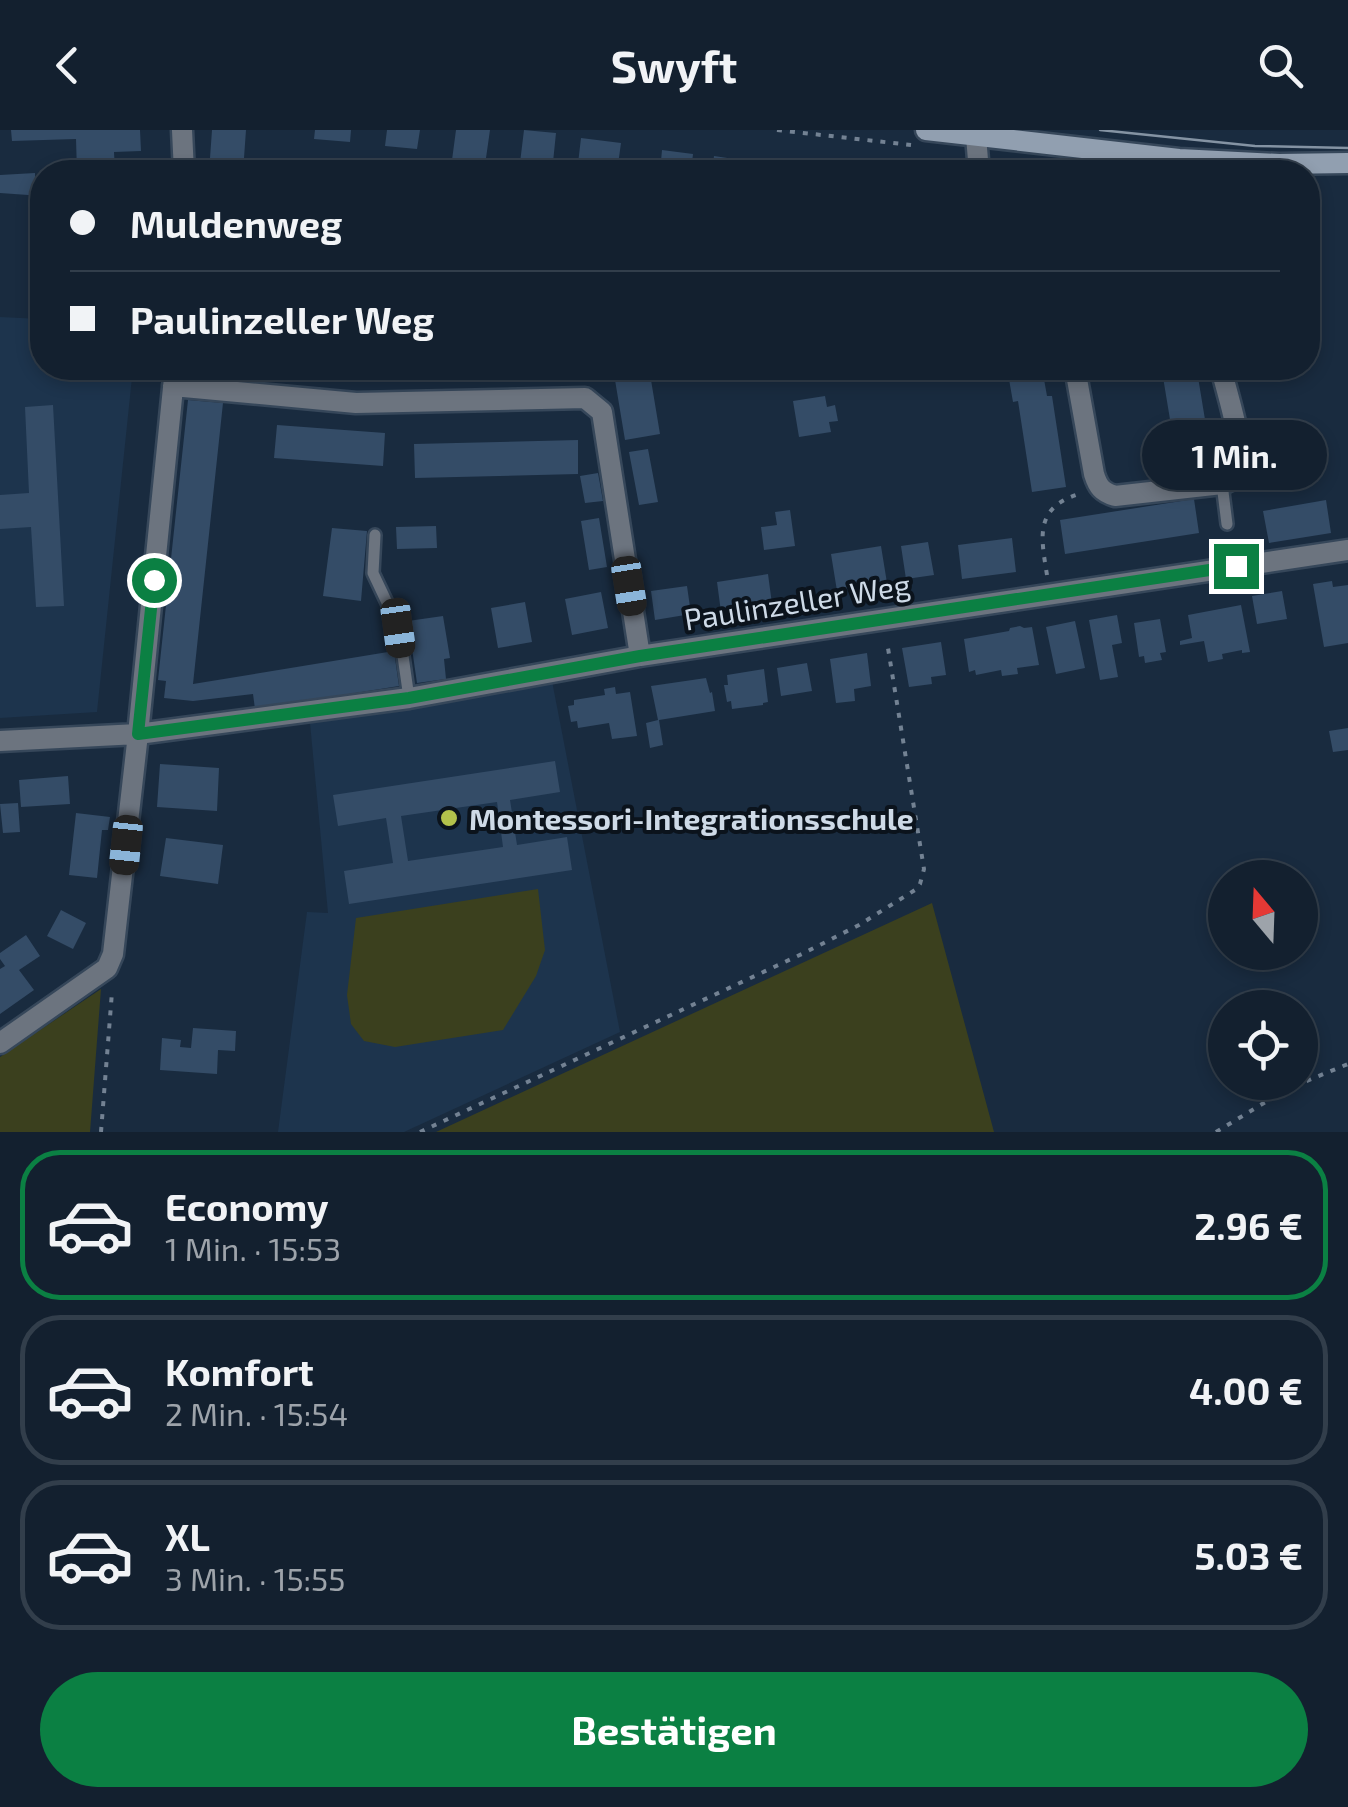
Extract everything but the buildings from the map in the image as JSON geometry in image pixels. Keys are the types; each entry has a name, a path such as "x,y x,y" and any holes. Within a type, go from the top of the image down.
{"main road":[{"path":"926,130 1139,160"},
{"path":"1320,163 1348,162"}],"street":[{"path":"182,130 183,160"},
{"path":"976,136 978,160"},
{"path":"0,1043 106,968 112,954 174,380"},
{"path":"195,380 356,403 585,398 602,412 640,656"},
{"path":"1077,380 1094,474 1104,492 1115,496 1222,484 1238,474 1242,455 1225,380"},
{"name":"Paulinzeller Weg","path":"0,741 138,734 409,698 640,656 1348,550"}],"lane":[{"path":"1222,484 1227,524"},
{"path":"375,535 373,573 398,628 409,698"}],"path":[{"path":"1049,593 1042,541 1046,517 1068,498 1104,492"},
{"path":"420,1132 858,926 920,884 924,869 883,618"},
{"path":"102,1132 112,979 106,968"},
{"path":"1216,1132 1288,1090 1348,1064"}],"shaded area":[{"path":"0,317 30,318 30,380 132,380 97,712 0,718"},
{"name":"Montessori-Integrationsschule","path":"552,681 620,1032 404,1132 278,1132 307,912 328,913 310,723"}],"green space":[{"path":"538,889 545,950 536,976 503,1030 395,1047 364,1041 351,1024 347,995 356,918"},
{"path":"932,903 994,1132 436,1132"},
{"path":"101,989 90,1132 0,1132 0,1057"}],"tram line":[{"path":"1100,130 1255,146 1348,148"}],"place":[{"name":"Montessori-Integrationsschule","path":"449,818"}],"route":[{"path":"154,580 138,734 409,698 640,656 1236,566"}]}
